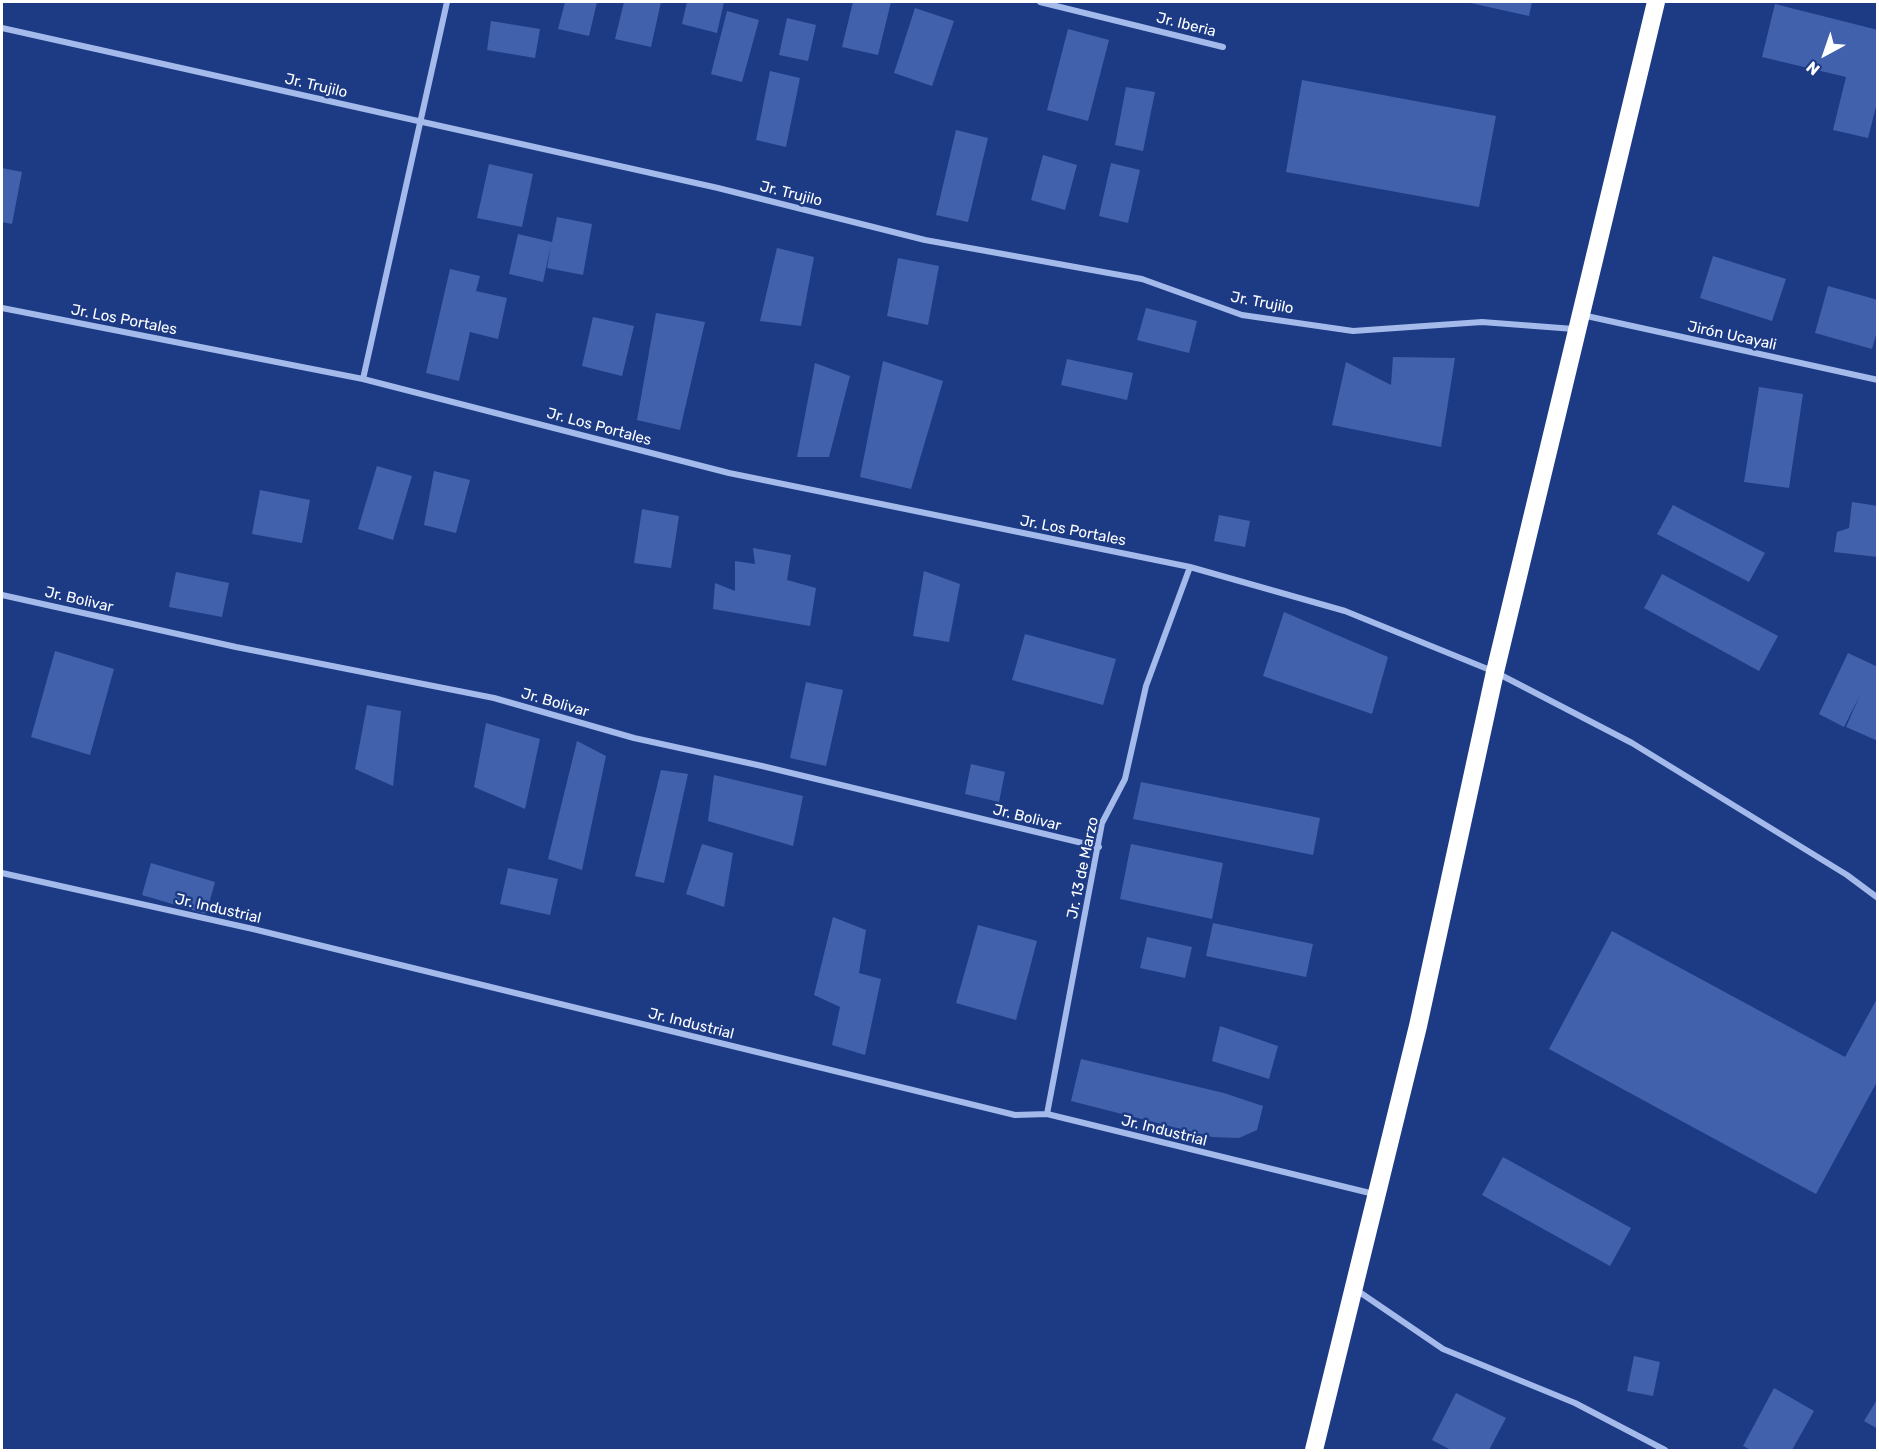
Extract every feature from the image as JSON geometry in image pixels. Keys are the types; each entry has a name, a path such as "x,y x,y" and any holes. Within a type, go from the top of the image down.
{"highway":[{"path":"1314,1450 1418,1026 1495,672 1656,2"}],"street":[{"path":"363,379 447,2"},
{"name":"Jr. Iberia","path":"1040,2 1223,47"},
{"name":"Jr. Trujilo","path":"2,28 718,188 925,240 1142,279 1242,315 1353,331 1482,322 1580,322"},
{"name":"Jr. Los Portales","path":"2,308 363,379 729,473 1190,567 1345,611 1495,672 1632,743 1847,875 1878,898"},
{"name":"Jirón Ucayali","path":"1580,322 1878,380"},
{"name":"Jr. 13 de Marzo","path":"1047,1114 1102,823 1125,779 1146,686 1190,567"},
{"name":"Jr. Bolivar","path":"2,595 236,647 494,698 634,738 774,768 1099,847"},
{"name":"Jr. Industrial","path":"2,873 253,929 1015,1115 1047,1114 1375,1194"},
{"path":"1354,1288 1443,1349 1575,1403 1665,1450"}],"building":[{"path":"565,2 597,2 589,36 558,29"},
{"path":"624,2 661,2 651,47 615,39"},
{"path":"687,2 724,2 717,33 682,24"},
{"path":"853,2 891,2 878,55 842,47"},
{"path":"1466,2 1532,2 1529,16"},
{"path":"1775,4 1878,30 1878,99 1868,138 1833,130 1846,77 1762,57"},
{"path":"915,8 954,21 932,86 894,73"},
{"path":"727,11 759,20 742,82 711,74"},
{"path":"787,18 816,25 808,61 779,55"},
{"path":"491,21 540,29 535,58 487,50"},
{"path":"1068,29 1109,40 1088,121 1047,110"},
{"path":"770,71 800,78 786,147 756,140"},
{"path":"1302,80 1496,116 1479,207 1286,172"},
{"path":"1126,87 1155,92 1143,151 1115,145"},
{"path":"956,130 988,138 968,222 936,215"},
{"path":"1043,155 1077,165 1065,210 1031,200"},
{"path":"1111,163 1140,170 1128,223 1099,216"},
{"path":"489,164 533,174 522,227 477,218"},
{"path":"2,168 22,172 12,224 2,222"},
{"path":"557,217 592,224 583,275 547,268 551,244 543,282 509,274 518,234 552,242"},
{"path":"777,248 814,257 801,326 760,321"},
{"path":"1713,256 1786,279 1772,321 1700,298"},
{"path":"898,258 939,266 928,325 887,316"},
{"path":"450,269 480,276 476,291 507,298 498,339 470,332 459,381 426,373"},
{"path":"1828,286 1878,300 1878,328 1872,349 1815,333"},
{"path":"1146,308 1197,321 1189,353 1137,340"},
{"path":"656,313 705,322 680,430 637,420"},
{"path":"593,317 634,326 622,376 582,366"},
{"path":"1393,357 1455,358 1441,447 1332,425 1346,362 1391,385"},
{"path":"1067,359 1133,373 1127,400 1061,385"},
{"path":"883,361 943,381 911,489 860,477"},
{"path":"815,363 850,376 829,457 797,457"},
{"path":"1759,387 1803,394 1789,488 1744,482"},
{"path":"377,466 412,476 393,540 358,529"},
{"path":"434,471 470,480 456,533 424,525"},
{"path":"260,490 310,500 302,543 252,534"},
{"path":"1852,502 1878,506 1878,557 1834,552 1837,532 1849,528"},
{"path":"1673,505 1765,553 1749,582 1657,534"},
{"path":"642,509 679,516 671,568 634,563"},
{"path":"1219,515 1250,521 1245,547 1214,541"},
{"path":"753,548 791,555 787,580 816,588 810,626 713,609 715,583 735,591 735,561 755,564"},
{"path":"924,571 960,584 949,642 913,636"},
{"path":"176,572 229,583 222,617 169,607"},
{"path":"1662,574 1778,636 1759,671 1644,608"},
{"path":"1284,612 1388,657 1372,714 1263,676"},
{"path":"1025,634 1116,659 1103,705 1012,680"},
{"path":"55,651 114,669 90,755 31,737"},
{"path":"1848,653 1878,667 1878,741 1846,727 1860,695 1844,727 1819,714"},
{"path":"806,682 843,690 826,766 790,758"},
{"path":"367,705 401,711 393,786 355,769"},
{"path":"486,723 540,739 525,809 474,787"},
{"path":"577,741 606,756 582,870 548,859"},
{"path":"971,764 1005,772 999,802 965,794"},
{"path":"661,770 688,774 664,883 635,876"},
{"path":"714,775 803,796 793,846 708,821"},
{"path":"1141,782 1320,818 1313,855 1133,819"},
{"path":"702,844 733,853 724,907 686,894"},
{"path":"1131,844 1223,863 1212,919 1120,899"},
{"path":"151,863 215,882 206,914 142,895"},
{"path":"508,868 558,879 550,915 500,904"},
{"path":"833,917 866,930 859,973 881,979 865,1055 832,1045 840,1007 814,995"},
{"path":"1213,923 1313,944 1306,977 1206,956"},
{"path":"978,925 1037,941 1016,1020 956,1003"},
{"path":"1612,931 1845,1057 1878,997 1878,1080 1816,1194 1549,1049"},
{"path":"1147,937 1192,947 1185,978 1140,968"},
{"path":"1220,1026 1278,1046 1269,1079 1212,1061"},
{"path":"1081,1059 1224,1093 1263,1106 1257,1130 1239,1138 1212,1137 1071,1101"},
{"path":"1503,1157 1631,1228 1610,1266 1482,1195"},
{"path":"1634,1356 1660,1362 1653,1396 1627,1391"},
{"path":"1774,1388 1814,1411 1792,1450 1751,1450 1743,1446"},
{"path":"1456,1393 1506,1418 1489,1450 1451,1450 1432,1440"},
{"path":"1878,1398 1878,1429 1864,1421"}]}
